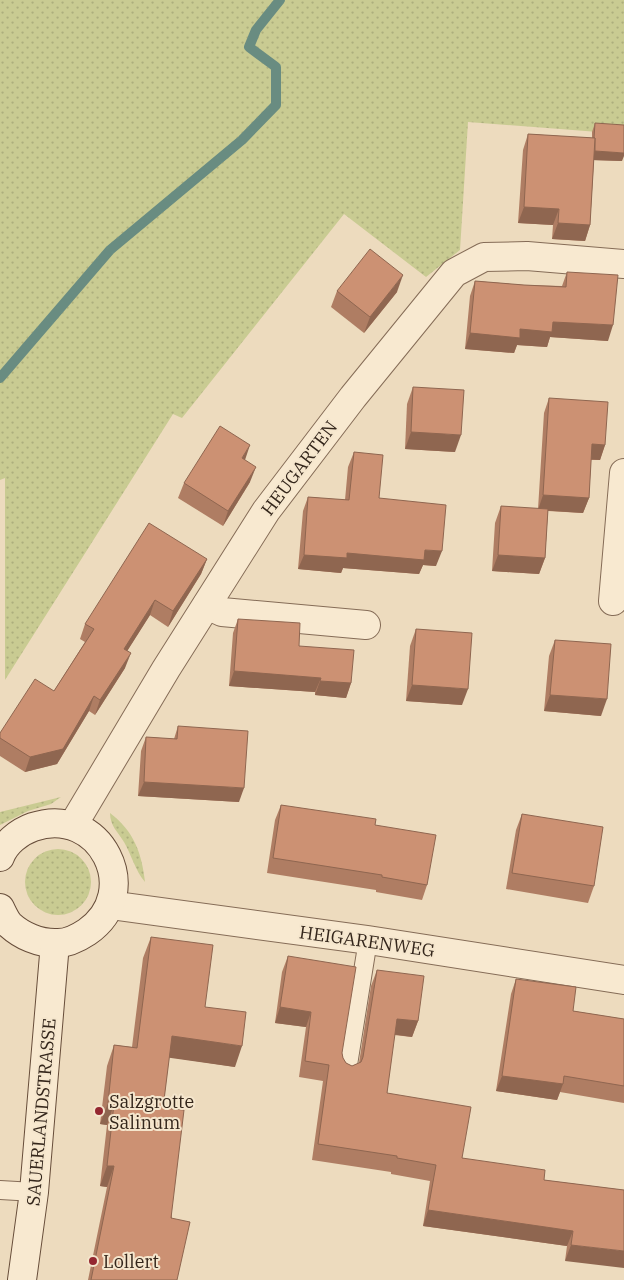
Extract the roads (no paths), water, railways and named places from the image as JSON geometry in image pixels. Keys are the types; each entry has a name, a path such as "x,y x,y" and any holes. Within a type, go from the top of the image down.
{"street":[{"name":"HEUGARTEN","path":"73,825 122,741 266,511 353,396 454,273 484,256 527,256 624,264"},
{"path":"613,601 624,473"},
{"path":"207,605 222,612 366,625"},
{"path":"0,856 2,851 21,831 46,822 73,825 94,838 109,857 114,881 110,905 97,925 78,938 56,944 30,939 9,924 0,908"},
{"name":"HEIGARENWEG","path":"110,905 368,940 624,980"},
{"name":"SAUERLANDSTRASSE","path":"22,1280 34,1192 56,944"}],"lane":[{"path":"348,1071 368,940"},
{"path":"0,1190 34,1192"}],"waterway":[{"path":"0,378 110,250 242,140 276,105 276,67 249,47 256,30 280,0"}],"place":[{"name":"Salzgrotte Salinum","path":"99,1111"},
{"name":"Lollert","path":"93,1261"}]}
